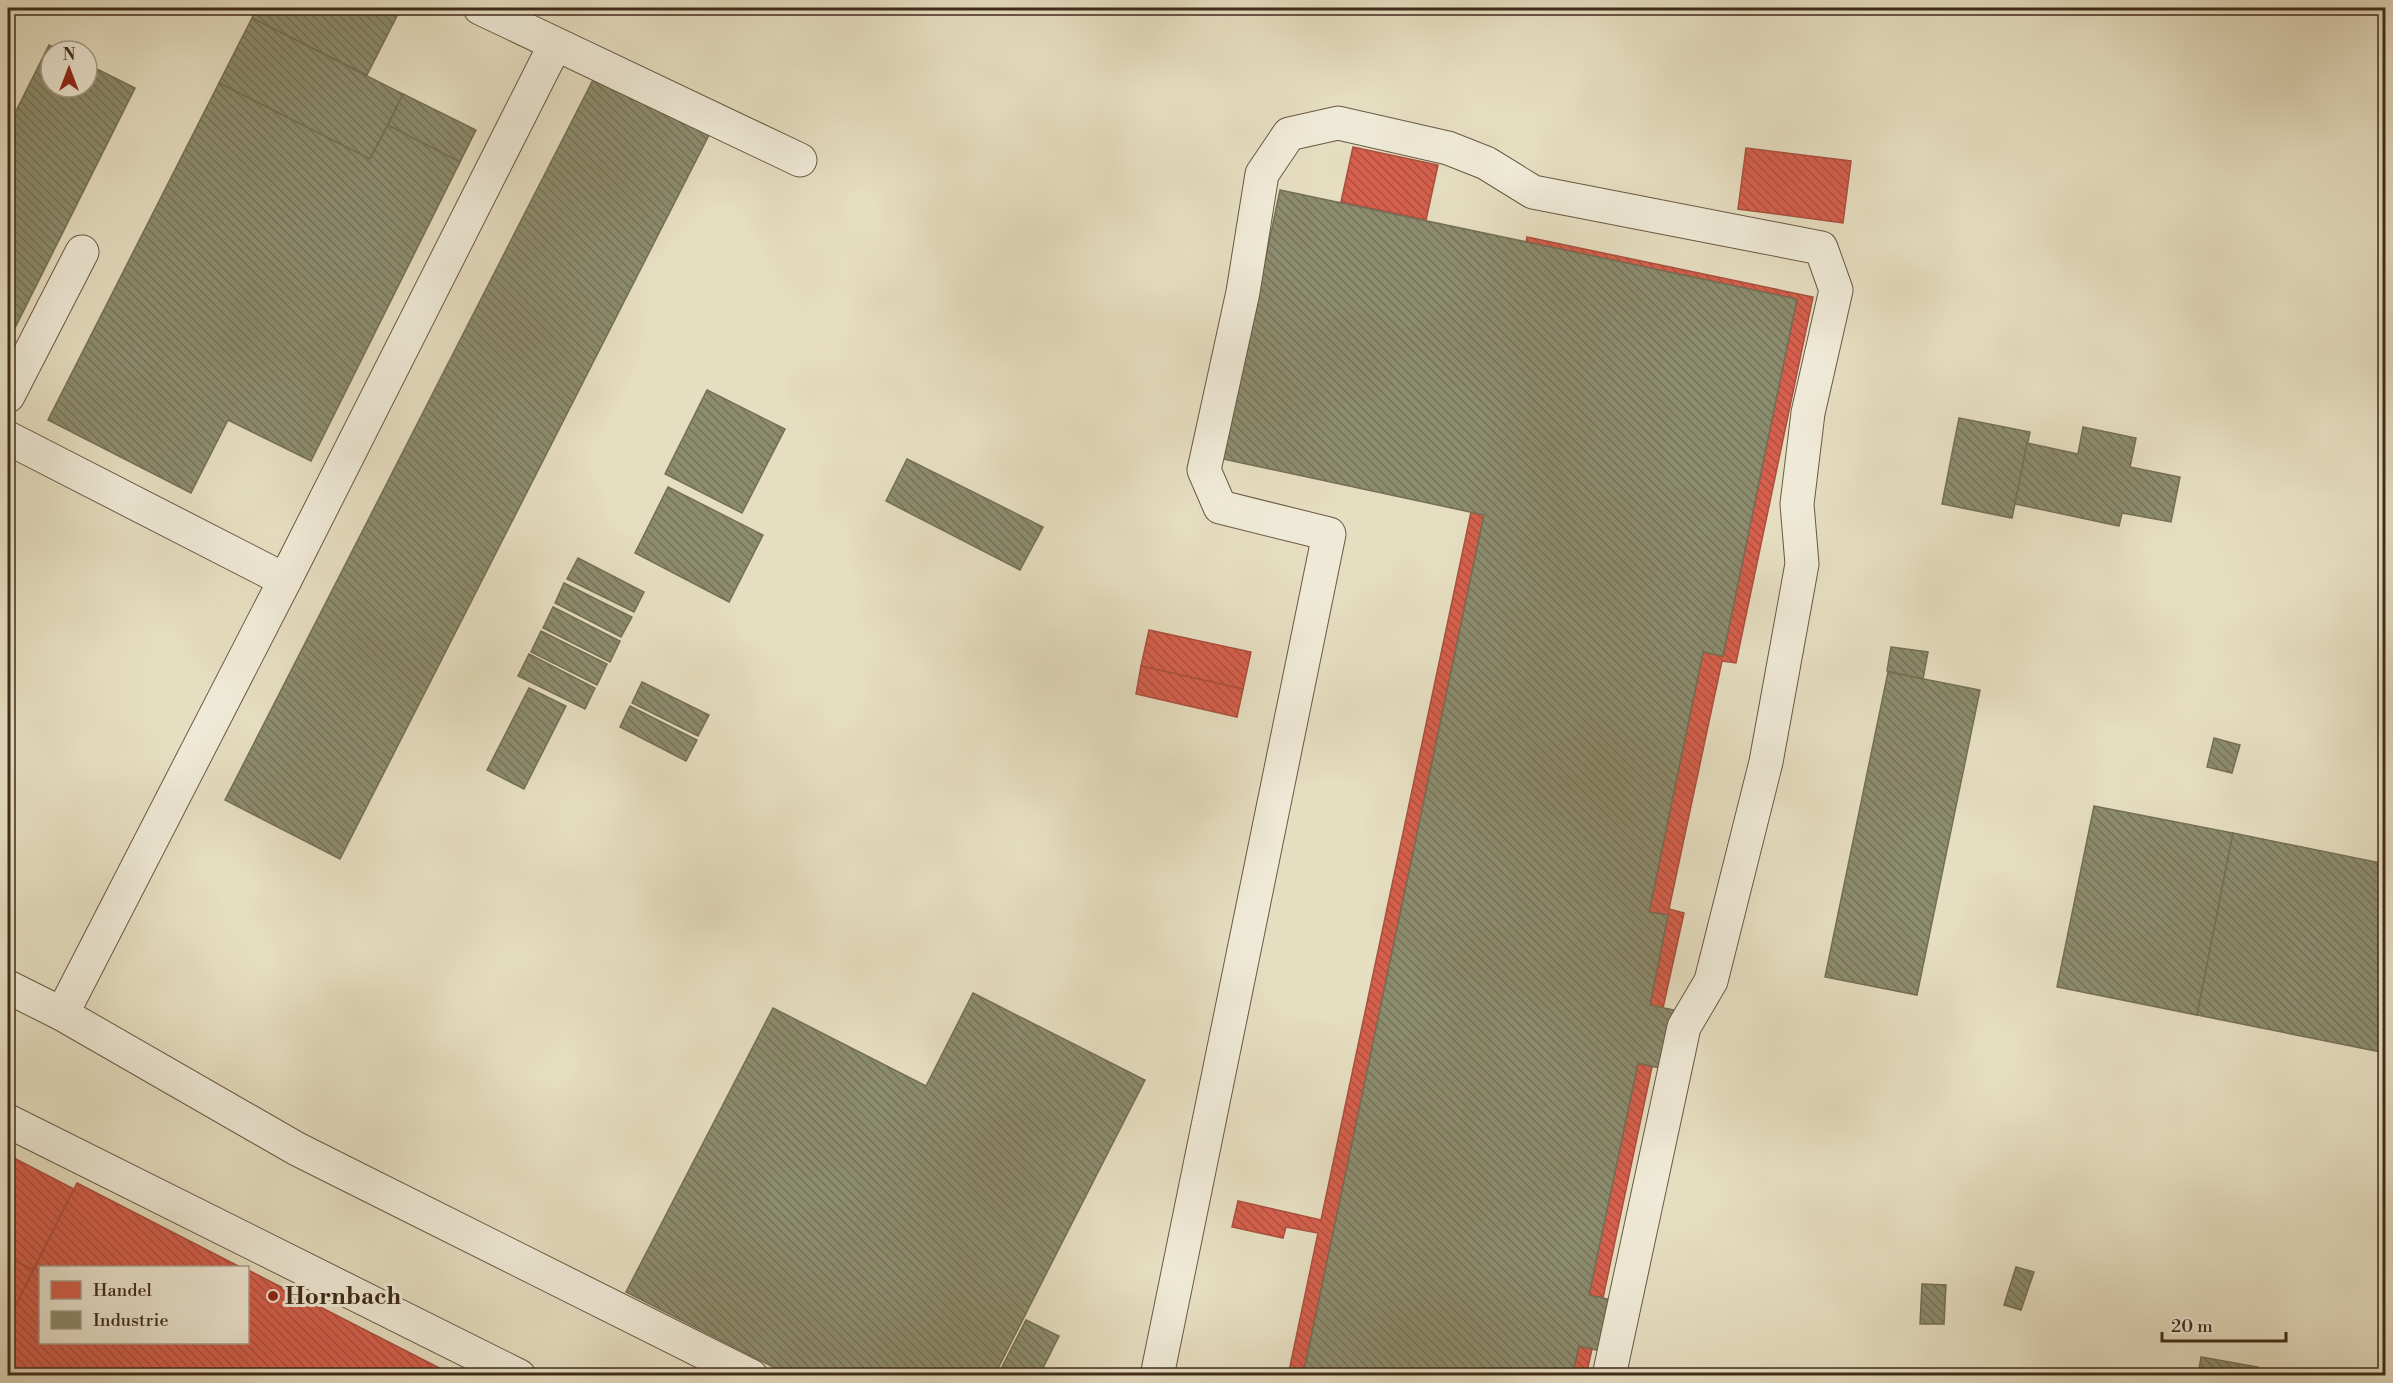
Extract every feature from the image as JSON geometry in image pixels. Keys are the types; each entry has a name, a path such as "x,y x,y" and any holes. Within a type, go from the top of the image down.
{"lane":[{"path":"480,8 800,160"},
{"path":"62,1014 285,580 555,45"},
{"path":"1158,1376 1329,534 1220,507 1204,470 1243,292 1263,174 1289,134 1338,123 1448,148 1486,163 1533,192 1821,248 1836,290 1809,413 1797,504 1802,564 1766,762 1711,981 1684,1027 1609,1376"},
{"path":"8,396 82,252"},
{"path":"8,438 285,580"},
{"path":"8,987 62,1014 297,1149 751,1376"},
{"path":"8,1121 519,1376"}],"building: Handel":[{"path":"1353,147 1438,165 1426,220 1341,202"},
{"path":"1746,148 1851,161 1843,223 1738,209"},
{"path":"1527,237 1813,297 1736,663 1722,661 1669,909 1684,913 1663,1008 1650,1005 1668,915 1649,912 1703,652 1723,656 1797,299 1526,242"},
{"path":"1471,512 1484,515 1303,1376 1288,1376 1318,1233 1286,1227 1283,1238 1232,1227 1238,1201 1321,1220"},
{"path":"1149,630 1251,652 1243,689 1141,666"},
{"path":"1141,666 1243,689 1237,717 1136,694"},
{"path":"1638,1063 1652,1067 1603,1298 1589,1295"},
{"path":"8,1155 74,1189 33,1270 8,1257"},
{"name":"Hornbach","path":"77,1183 238,1266 39,1266 39,1344 249,1344 249,1271 455,1376 8,1376 8,1321"},
{"path":"8,1257 33,1270 8,1321"},
{"path":"1579,1346 1592,1349 1586,1376 1572,1376"}],"building: Industrie":[{"path":"257,8 401,8 367,75 252,18"},
{"path":"252,18 403,94 370,159 219,83"},
{"path":"39,65 39,99 99,99 99,70 135,88 8,342 8,127"},
{"path":"596,74 710,133 340,859 225,800"},
{"path":"219,83 370,159 388,125 460,162 311,461 228,420 191,493 48,420"},
{"path":"403,94 476,130 460,162 388,125"},
{"path":"1280,190 1797,299 1723,656 1703,652 1649,912 1668,915 1650,1005 1674,1010 1660,1068 1638,1063 1589,1295 1612,1300 1601,1351 1579,1346 1572,1376 1303,1376 1484,515 1223,459"},
{"path":"707,390 785,429 742,513 665,474"},
{"path":"1959,418 2030,432 2012,518 1942,504"},
{"path":"2083,427 2136,438 2130,467 2180,477 2171,522 2122,513 2119,526 2015,504 2027,443 2078,454"},
{"path":"907,459 1043,527 1020,570 886,501"},
{"path":"668,487 763,535 729,602 635,553"},
{"path":"578,558 644,592 634,612 567,579"},
{"path":"564,583 632,617 621,637 555,603"},
{"path":"553,607 620,641 610,662 543,628"},
{"path":"541,631 607,664 597,685 531,652"},
{"path":"1891,647 1928,652 1923,679 1887,671"},
{"path":"529,654 595,688 585,709 518,676"},
{"path":"1888,672 1980,690 1917,995 1825,977"},
{"path":"642,682 709,715 698,736 632,703"},
{"path":"529,688 566,706 524,789 487,770"},
{"path":"630,706 697,740 686,761 620,727"},
{"path":"2214,738 2240,745 2232,773 2207,767"},
{"path":"2094,806 2233,833 2197,1015 2057,987"},
{"path":"2233,833 2386,864 2386,1053 2197,1015"},
{"path":"973,993 1145,1080 994,1376 791,1376 626,1292 773,1008 926,1086"},
{"path":"2016,1267 2034,1272 2021,1310 2004,1305"},
{"path":"1922,1284 1946,1285 1944,1324 1920,1324"},
{"path":"1026,1320 1059,1336 1039,1376 1019,1376 1002,1367"},
{"path":"2201,1357 2258,1367 2257,1376 2198,1376"}],"place":[{"name":"Hornbach","path":"273,1296"}]}
